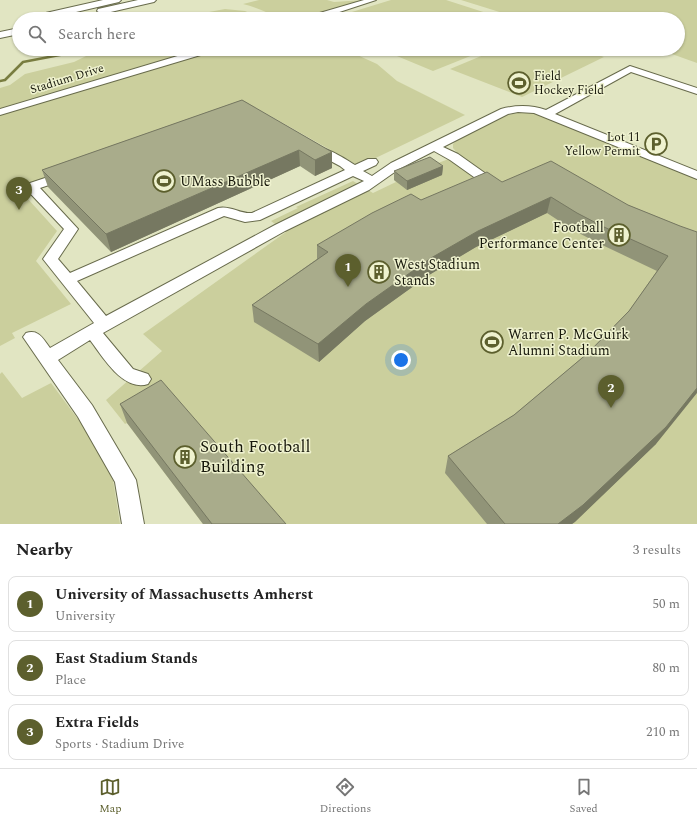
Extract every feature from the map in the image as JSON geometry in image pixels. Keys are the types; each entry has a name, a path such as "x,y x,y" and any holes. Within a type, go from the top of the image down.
{"main road":[{"path":"63,12 116,0"},
{"path":"100,12 151,0"},
{"path":"0,26 12,23"},
{"path":"0,35 12,32"}],"street":[{"path":"332,12 372,0"},
{"name":"Stadium Drive","path":"0,112 188,56"},
{"path":"546,114 630,69 697,91"},
{"path":"48,358 98,328 280,228 364,187 395,166 505,111 527,109 546,114 697,175"},
{"path":"305,143 344,163 354,171 372,181"},
{"path":"434,147 454,157 485,179"},
{"path":"67,280 223,211 245,218 255,217 372,162"},
{"path":"76,171 32,187 71,229 50,259 67,280 126,374 142,379"},
{"path":"32,337 85,411 125,480 133,524"}],"green space":[{"path":"259,0 327,0 334,2 364,0 328,12 266,12 243,4"},
{"path":"391,0 446,0 483,12 352,12"},
{"path":"461,0 697,0 697,63 678,56 685,56 685,12 500,12"},
{"path":"225,9 247,12 209,12"},
{"path":"86,56 177,56 0,109 0,88 10,85 25,74 74,62"},
{"path":"187,56 359,56 377,64 397,81 465,115 359,166 249,104 18,188 57,231 36,261 71,304 12,333 15,338 0,346 0,113"},
{"path":"397,56 470,56 433,71"},
{"name":"Field Hockey Field","path":"481,56 604,57 522,97 450,69"},
{"path":"520,112 536,113 697,178 697,524 203,524 127,423 125,424 106,400 162,351 143,334 286,232 271,221 298,208 296,207 353,181 373,193 396,182 394,180 459,155 453,148 453,144 457,140 501,117"},
{"path":"2,372 22,398 51,383 95,442 113,480 120,524 0,524 0,374"}],"building":[{"name":"UMass Bubble","path":"242,100 332,152 315,160 299,150 106,234 42,170"},
{"path":"430,157 443,166 407,181 394,171"},
{"path":"551,161 628,205 697,232 697,388 666,427 583,505 558,524 505,524 448,456 514,415 588,353 629,311 668,256 604,227 551,197 478,231 431,258 366,304 318,344 252,305 328,252 317,245 372,213 411,194 421,200 487,172 502,182"},
{"name":"South Football Building","path":"161,380 286,524 212,524 120,404"}],"waterway":[{"path":"0,81 5,80 23,62 54,56"}],"place":[{"name":"Field Hockey Field","path":"519,83"},
{"name":"Lot 11 Yellow Permit","path":"656,144"},
{"name":"UMass Bubble","path":"164,181"},
{"name":"Extra Fields","path":"19,210"},
{"name":"Football Performance Center","path":"619,235"},
{"name":"West Stadium Stands","path":"379,272"},
{"name":"University of Massachusetts Amherst","path":"348,287"},
{"name":"Warren P. McGuirk Alumni Stadium","path":"492,342"},
{"name":"East Stadium Stands","path":"611,408"},
{"name":"South Football Building","path":"185,457"}]}
